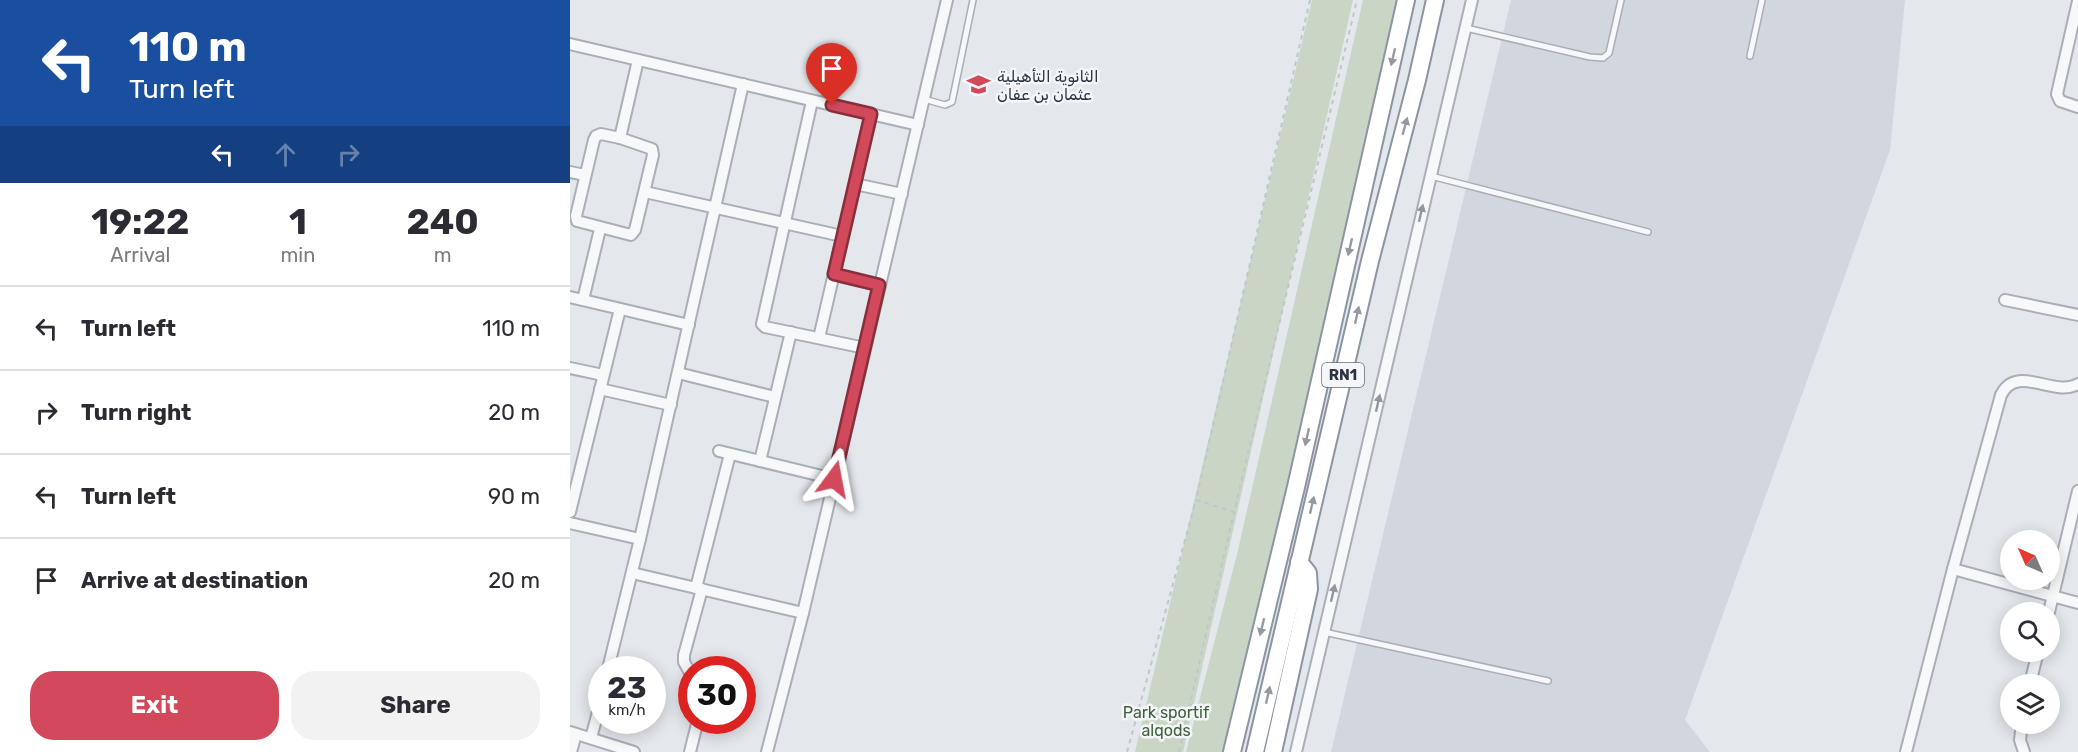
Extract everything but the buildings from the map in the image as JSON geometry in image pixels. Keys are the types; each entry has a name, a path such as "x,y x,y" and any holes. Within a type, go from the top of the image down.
{"highway":[{"name":"RN1","path":"1233,752 1299,475 1406,0"},
{"name":"RN1","path":"1255,752 1370,261 1418,80 1435,0"},
{"path":"1418,80 1447,0"},
{"path":"1273,752 1309,590 1308,573 1299,562"}],"street":[{"path":"767,752 803,613 947,0"},
{"path":"1296,752 1472,0"},
{"path":"2078,1 2057,94 2063,103 2078,107"},
{"path":"570,44 918,125"},
{"path":"620,138 638,60"},
{"path":"611,656 671,405 743,84"},
{"path":"812,101 762,324 765,327 865,348"},
{"path":"819,338 871,114"},
{"path":"601,134 652,149 653,155 645,192 635,230 631,235 600,229 577,221 576,216 585,175 596,136 601,134"},
{"path":"570,172 585,175"},
{"path":"855,184 902,194"},
{"path":"645,192 842,236"},
{"path":"583,300 600,229"},
{"path":"834,274 879,285"},
{"path":"570,297 689,325"},
{"path":"2005,300 2078,315"},
{"path":"570,512 620,309"},
{"path":"760,460 791,332"},
{"path":"570,368 603,375"},
{"path":"678,373 775,398"},
{"path":"1906,752 1953,569 2004,389 2018,381 2062,388 2078,384"},
{"path":"600,389 671,405"},
{"path":"684,656 725,453 834,479"},
{"path":"2052,602 2078,491"},
{"path":"570,523 640,539"},
{"path":"1953,569 2078,603"},
{"path":"632,573 803,613"},
{"path":"571,752 573,733 634,752"},
{"path":"591,738 592,734"},
{"path":"690,752 694,734"},
{"path":"2021,734 2024,752"}],"lane":[{"path":"924,99 945,105 952,102 973,0"},
{"path":"1465,27 1590,57 1603,58 1609,53 1621,0"},
{"path":"1750,56 1762,0"},
{"path":"1430,176 1648,232"},
{"path":"1323,632 1548,681"}],"path":[{"path":"1127,752 1196,500 1310,0"},
{"path":"1179,752 1357,0"},
{"path":"1196,500 1234,512"}],"shaded area":[{"path":"1511,0 1905,0 1890,150 1685,720 1710,752 1331,752"}],"green space":[{"name":"Park sportif alqods","path":"1312,0 1353,0 1183,752 1135,752"},
{"path":"1363,0 1398,0 1226,752 1186,752 1238,550"}],"place":[{"name":"الثانوية التأهيلية عثمان بن عفان","path":"979,85"}],"route":[{"path":"832,105 871,114 834,274 879,285 834,479"}]}
